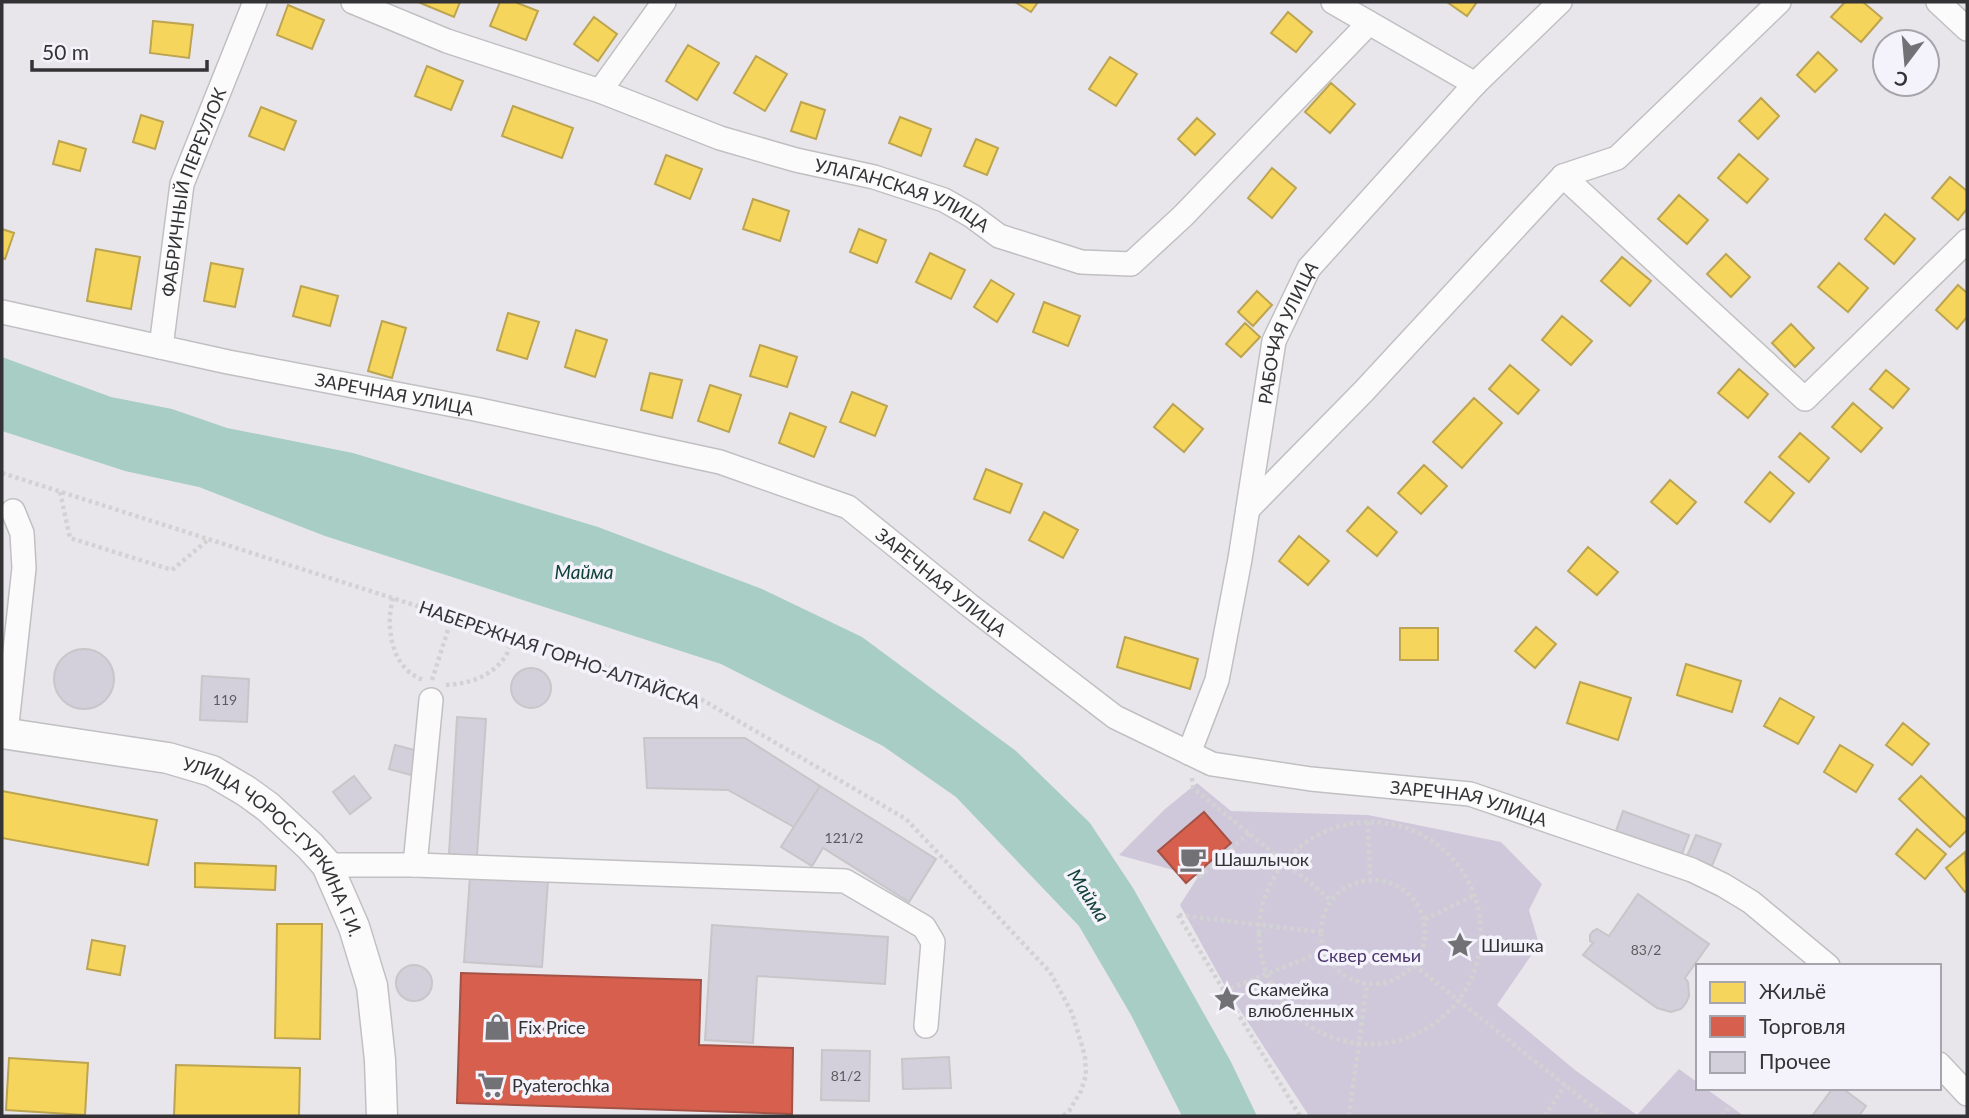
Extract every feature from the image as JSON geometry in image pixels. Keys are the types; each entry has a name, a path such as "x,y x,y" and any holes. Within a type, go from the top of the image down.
{"main road":[{"name":"УЛИЦА ЧОРОС-ГУРКИНА Г.И.","path":"3,739 168,758 212,771 268,807 300,836 327,865 354,928 372,986 380,1060 382,1116"},
{"name":"УЛИЦА ЧОРОС-ГУРКИНА Г.И.","path":"3,739 96,763 204,785 242,805 298,857 318,879 357,984 365,1065 365,1116"}],"street":[{"name":"ФАБРИЧНЫЙ ПЕРЕУЛОК","path":"161,347 182,184 255,2"},
{"name":"УЛАГАНСКАЯ УЛИЦА","path":"353,2 447,41 600,91 720,138 796,160 874,177 944,201 972,216 999,236 1081,262 1131,264 1183,216 1369,23"},
{"path":"600,91 664,2"},
{"path":"1333,2 1475,84"},
{"name":"РАБОЧАЯ УЛИЦА","path":"1189,753 1217,680 1248,509 1274,341 1308,268 1475,84 1560,2"},
{"path":"1248,509 1364,391 1563,176 1617,158 1779,2"},
{"path":"1938,2 1967,29"},
{"path":"1563,176 1805,399 1967,242"},
{"name":"ЗАРЕЧНАЯ УЛИЦА","path":"2,312 720,462 848,507 1115,717 1212,764 1311,779 1470,794 1692,870 1751,902 1826,964"},
{"path":"3,739 24,568 22,533 13,511"},
{"path":"415,865 431,691"},
{"path":"327,865 415,865 845,880 924,927 930,934 933,942 926,1026"},
{"path":"1941,1066 1967,1094"}],"path":[{"name":"НАБЕРЕЖНАЯ ГОРНО-АЛТАЙСКА","path":"2,472 692,694 906,819 1050,972 1072,1013 1085,1056 1086,1074 1081,1091 1063,1116"},
{"path":"60,491 70,538 172,570 209,539"},
{"path":"394,598 389,625 391,644 404,665 431,691"},
{"path":"431,691 452,617"},
{"path":"431,691 442,685 466,684 489,672 506,656 512,636"},
{"path":"1189,753 1193,788 1331,900"},
{"path":"1368,822 1370,879"},
{"path":"1368,822 1402,826 1433,841 1459,865 1475,895 1482,931 1477,968 1460,1000 1432,1026 1397,1041 1359,1044 1329,1037 1303,1021 1281,1000 1266,974 1260,949 1259,923 1267,891 1284,862 1308,841 1336,827 1368,822"},
{"path":"1199,877 1249,833"},
{"path":"1370,879 1388,881 1405,889 1417,903 1424,919 1426,935 1422,951 1414,965 1401,977 1384,983 1367,984 1353,981 1341,974 1324,951 1320,932 1323,915 1331,900 1342,889 1355,882 1370,879"},
{"path":"1424,919 1475,895"},
{"path":"1300,1116 1178,915 1320,932"},
{"path":"1224,991 1324,951"},
{"path":"1414,965 1604,1116"},
{"path":"1349,1116 1367,984"},
{"path":"1545,1116 1565,1085"},
{"path":"1722,1116 1730,1107"}],"green space":[{"name":"Сквер семьи","path":"1197,783 1231,811 1368,815 1501,842 1542,884 1529,910 1539,944 1497,1005 1575,1070 1637,1115 1679,1069 1696,1082 1696,1090 1708,1090 1744,1116 1309,1116 1227,990 1180,905 1198,877 1119,855 1165,809"}],"water":[{"name":"Майма","path":"2,357 111,397 172,409 227,428 353,453 598,527 762,589 862,637 1016,751 1090,823 1133,888 1230,1060 1257,1116 1182,1116 1131,1015 1079,926 956,797 883,746 721,664 325,536 199,487 125,471 2,431"}],"building: Жильё":[{"path":"418,2 460,2 454,17"},
{"path":"500,2 515,2 538,11 526,40 490,26"},
{"path":"1015,2 1038,2 1031,12"},
{"path":"1447,2 1477,2 1467,16"},
{"path":"1845,2 1863,2 1882,18 1861,42 1831,17"},
{"path":"288,5 324,20 312,49 277,35"},
{"path":"1288,12 1312,32 1296,52 1271,33"},
{"path":"594,17 617,34 598,61 574,44"},
{"path":"153,21 193,25 189,58 150,53"},
{"path":"688,45 719,63 697,100 666,81"},
{"path":"1818,52 1837,70 1815,92 1797,75"},
{"path":"756,56 787,74 765,111 734,93"},
{"path":"1110,57 1137,74 1116,106 1089,89"},
{"path":"427,66 463,81 451,110 415,96"},
{"path":"1331,83 1355,104 1330,133 1305,112"},
{"path":"1761,98 1779,116 1758,139 1739,121"},
{"path":"801,102 825,110 816,139 791,131"},
{"path":"513,106 573,128 562,158 502,136"},
{"path":"261,107 296,121 284,150 249,136"},
{"path":"141,115 163,122 155,149 133,142"},
{"path":"900,117 931,129 921,156 889,143"},
{"path":"1197,118 1215,134 1195,155 1178,139"},
{"path":"976,139 998,148 987,175 964,166"},
{"path":"59,141 86,149 80,171 53,164"},
{"path":"1739,154 1768,179 1747,203 1718,178"},
{"path":"666,155 702,169 690,199 655,184"},
{"path":"1272,168 1296,188 1272,218 1248,198"},
{"path":"1950,177 1967,191 1967,209 1958,220 1932,198"},
{"path":"1679,195 1708,220 1687,244 1658,219"},
{"path":"753,199 789,211 780,241 743,229"},
{"path":"1885,214 1915,239 1894,264 1865,239"},
{"path":"2,229 14,233 5,259 2,258"},
{"path":"859,229 886,240 877,263 850,252"},
{"path":"96,249 140,257 131,309 87,301"},
{"path":"930,253 965,270 951,299 916,282"},
{"path":"1726,254 1750,277 1731,297 1707,274"},
{"path":"1622,257 1651,281 1630,306 1601,281"},
{"path":"211,263 243,269 235,307 204,301"},
{"path":"1839,263 1868,288 1848,312 1818,287"},
{"path":"991,280 1014,294 997,322 974,307"},
{"path":"1958,285 1967,293 1967,317 1957,329 1936,310"},
{"path":"301,286 338,296 330,326 293,316"},
{"path":"1257,291 1272,305 1253,326 1238,312"},
{"path":"1044,302 1080,316 1068,346 1033,332"},
{"path":"508,313 539,322 527,359 497,350"},
{"path":"1562,316 1592,341 1571,365 1542,340"},
{"path":"382,321 406,328 392,378 368,371"},
{"path":"1245,323 1260,337 1241,357 1226,344"},
{"path":"1791,324 1814,348 1795,367 1772,343"},
{"path":"576,330 607,340 595,377 565,367"},
{"path":"760,345 797,357 787,387 750,376"},
{"path":"1510,365 1539,390 1518,414 1489,389"},
{"path":"1739,369 1768,394 1748,418 1718,393"},
{"path":"1886,370 1909,389 1893,408 1870,389"},
{"path":"650,373 682,380 672,418 641,410"},
{"path":"710,385 741,395 729,432 698,421"},
{"path":"852,392 887,406 875,436 840,422"},
{"path":"1474,398 1502,423 1462,468 1433,442"},
{"path":"1853,403 1882,428 1861,452 1832,427"},
{"path":"1173,404 1203,429 1184,452 1154,427"},
{"path":"790,413 826,427 814,457 779,443"},
{"path":"1800,433 1829,458 1809,482 1779,457"},
{"path":"1424,465 1447,486 1421,514 1398,493"},
{"path":"986,469 1022,484 1010,513 974,499"},
{"path":"1770,472 1794,493 1770,522 1745,502"},
{"path":"1670,480 1696,502 1677,524 1651,502"},
{"path":"1368,507 1397,532 1377,556 1347,531"},
{"path":"1044,512 1078,530 1063,558 1029,540"},
{"path":"1299,536 1329,561 1308,585 1279,561"},
{"path":"1588,547 1618,572 1597,595 1568,571"},
{"path":"1536,627 1556,644 1535,668 1515,651"},
{"path":"1400,628 1438,628 1438,660 1400,660"},
{"path":"1125,637 1198,659 1190,689 1117,667"},
{"path":"1686,664 1741,681 1732,712 1677,695"},
{"path":"1580,682 1631,698 1618,740 1567,723"},
{"path":"1780,698 1814,717 1798,744 1764,726"},
{"path":"1903,723 1929,744 1912,765 1886,745"},
{"path":"1840,745 1873,765 1856,792 1824,772"},
{"path":"1921,776 1967,820 1967,830 1950,847 1899,799"},
{"path":"2,791 157,820 148,865 2,838"},
{"path":"1917,829 1946,854 1925,879 1896,854"},
{"path":"1965,852 1967,890 1965,892 1946,868"},
{"path":"195,863 276,866 275,890 195,887"},
{"path":"277,924 322,924 320,1039 275,1038"},
{"path":"92,940 125,946 120,975 87,969"},
{"path":"9,1058 88,1063 85,1115 6,1110"},
{"path":"176,1065 300,1068 299,1116 174,1116"}],"building: Торговля":[{"path":"1204,812 1231,843 1186,883 1158,851"},
{"path":"461,973 701,980 699,1045 793,1048 792,1114 457,1103"}],"building: Прочее":[{"path":"84,649 101,654 109,662 114,679 109,696 101,704 84,709 67,704 59,696 54,679 59,662 67,654"},
{"path":"531,668 545,674 551,688 545,702 531,708 517,702 511,688 517,674"},
{"path":"202,676 249,679 247,722 200,720"},
{"path":"457,717 486,719 477,856 449,854"},
{"path":"644,738 745,738 820,786 794,827 728,790 647,788"},
{"path":"395,745 418,751 411,775 389,769"},
{"path":"354,776 371,798 350,814 333,792"},
{"path":"820,786 936,859 909,902 823,848 812,866 781,847"},
{"path":"1623,811 1689,835 1682,854 1616,831"},
{"path":"1696,835 1721,844 1712,866 1687,856"},
{"path":"470,876 548,881 542,967 464,962"},
{"path":"1638,894 1709,944 1685,978 1689,996 1681,1009 1671,1012 1657,1008 1583,955 1593,943 1590,941 1590,935 1593,931 1597,929 1609,936"},
{"path":"712,925 888,937 885,984 757,976 753,1043 705,1040"},
{"path":"414,965 427,970 432,983 427,996 414,1001 401,996 396,983 401,970"},
{"path":"822,1050 870,1051 869,1101 821,1100"},
{"path":"949,1057 951,1088 903,1089 902,1059"},
{"path":"1832,1090 1845,1090 1866,1106 1859,1116 1812,1116"}],"place":[{"name":"Шашлычок","path":"1193,859"},
{"name":"Шишка","path":"1460,945"},
{"name":"Скамейка влюбленных","path":"1227,999"},
{"name":"Fix Price","path":"497,1027"},
{"name":"Pyaterochka","path":"491,1085"}]}
